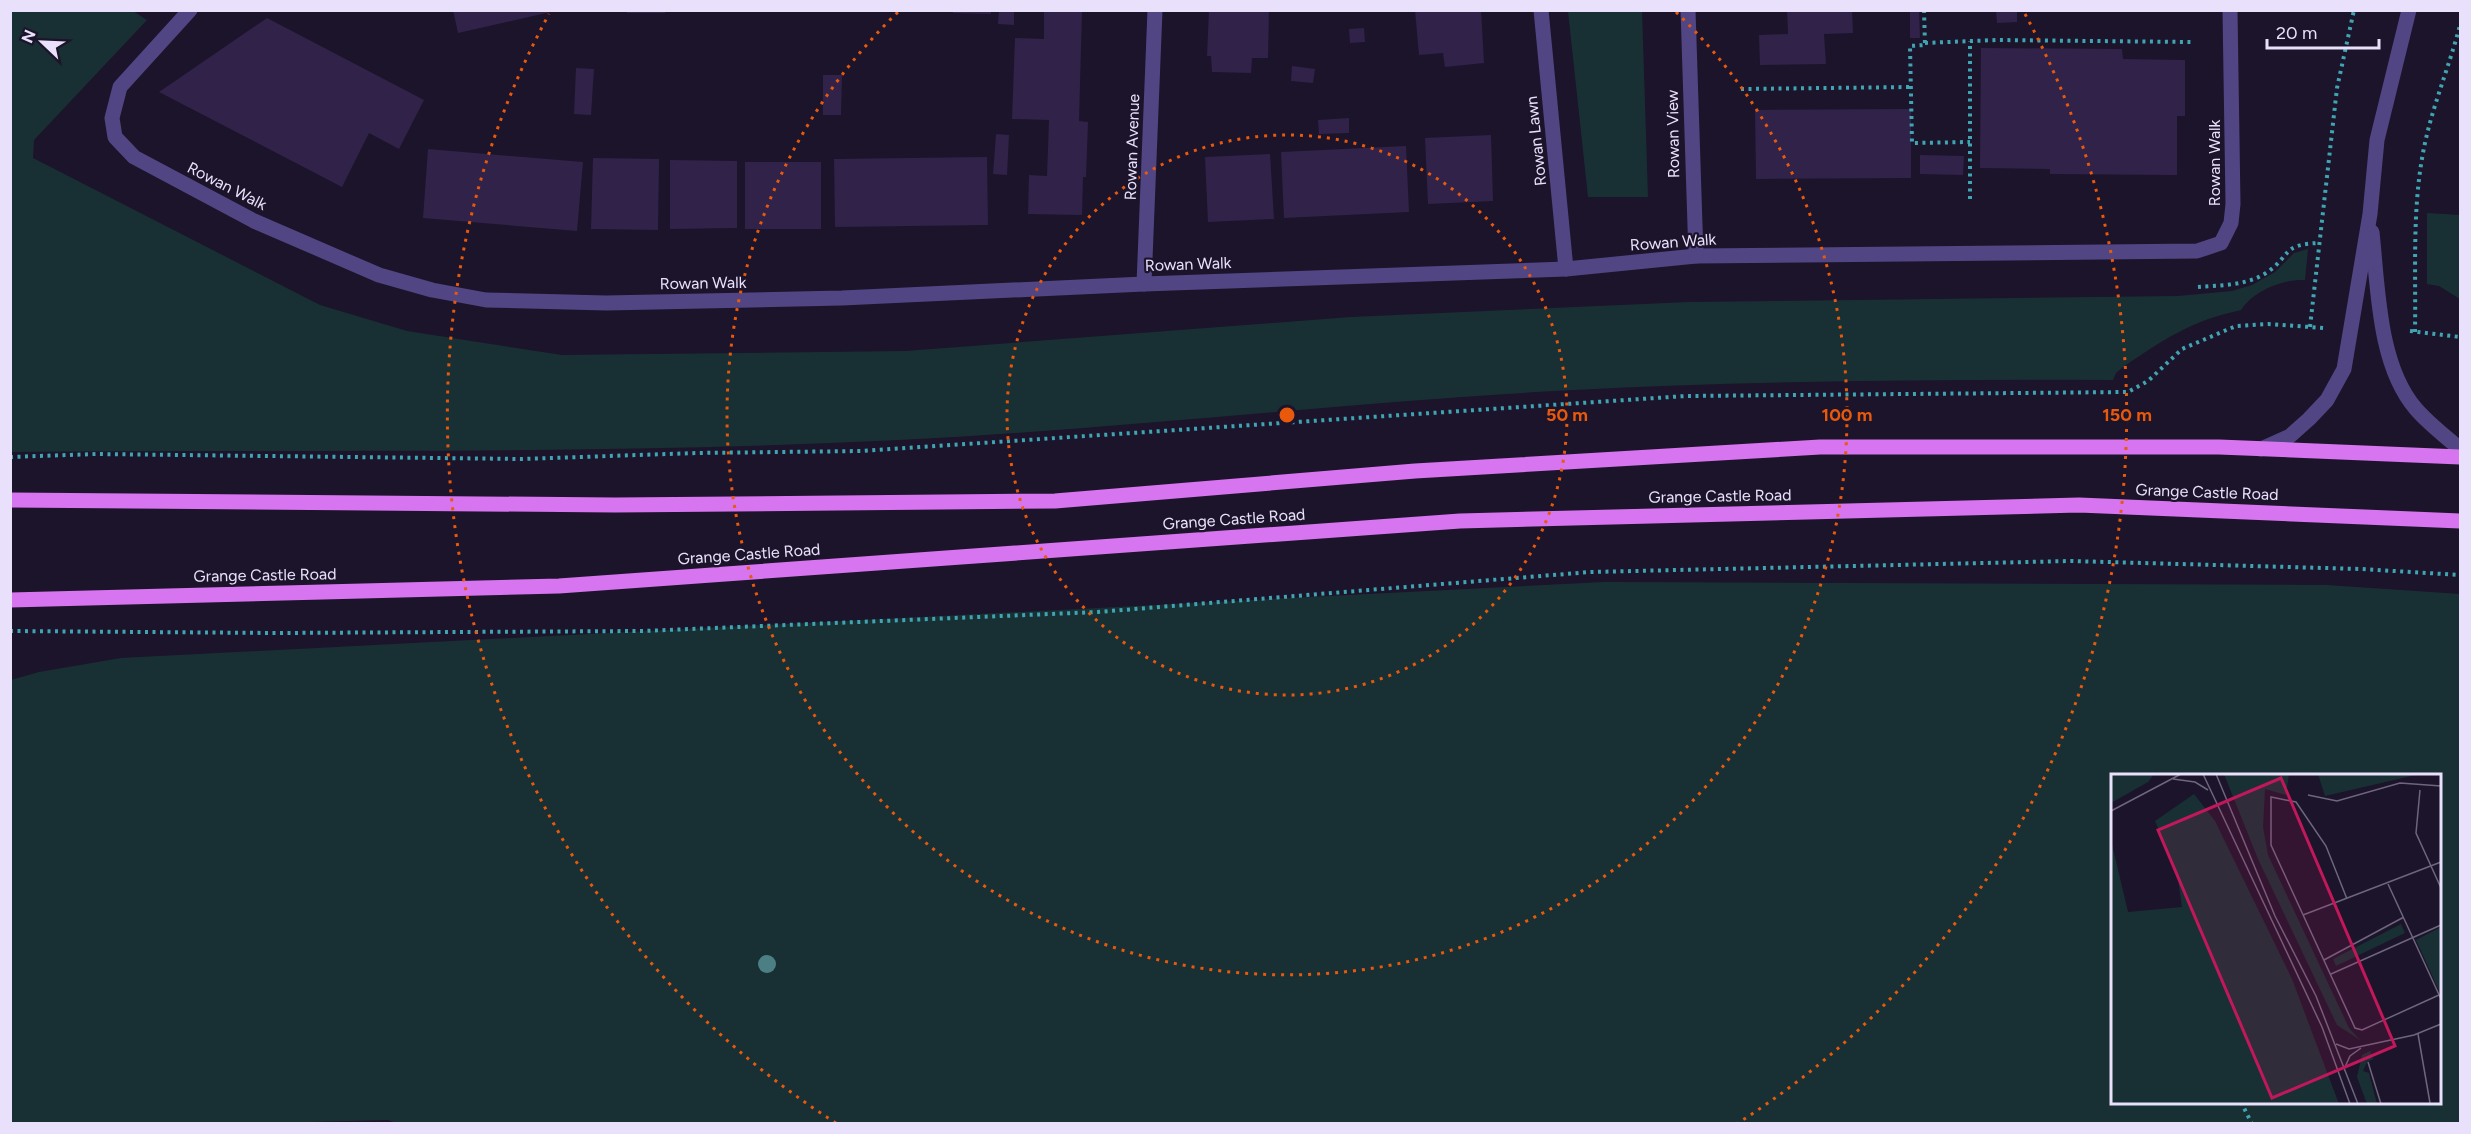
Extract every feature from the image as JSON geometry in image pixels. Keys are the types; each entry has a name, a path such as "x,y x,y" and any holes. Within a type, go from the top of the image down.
{"main road":[{"name":"Grange Castle Road","path":"10,500 615,505 1055,501 1415,471 1820,447 2219,447 2460,457"},
{"name":"Grange Castle Road","path":"10,600 559,586 1460,521 2079,505 2460,521"}],"street":[{"name":"Rowan Walk","path":"190,10 120,87 112,118 115,137 134,157 254,220 380,275 432,290 486,300 606,303 842,298 1566,268 1696,256 2197,251 2221,243 2231,223 2233,204 2230,10"},
{"name":"Rowan Avenue","path":"1144,284 1155,10"},
{"name":"Rowan Lawn","path":"1541,10 1566,268"},
{"name":"Rowan View","path":"1688,10 1696,256"},
{"path":"2261,449 2290,436 2327,400 2344,369 2370,214 2378,140 2409,10"},
{"path":"2370,214 2389,357 2401,385 2415,408 2460,449"}],"path":[{"path":"1924,10 1925,43"},
{"path":"2310,327 2337,88 2354,10"},
{"path":"2415,332 2418,205 2423,154 2433,112 2459,39 2460,25"},
{"path":"1970,41 1970,199"},
{"path":"1970,142 1912,144 1910,46 1970,41 2191,42"},
{"path":"1741,89 1911,87"},
{"path":"2198,287 2242,283 2266,273 2288,251 2299,244 2319,243"},
{"path":"10,457 96,454 522,459 696,453 862,451 1686,396 2128,392 2148,381 2182,349 2236,326 2268,324 2351,329"},
{"path":"2384,330 2460,336"},
{"path":"10,631 275,633 643,631 1098,612 1602,572 2071,561 2361,569 2460,575"},
{"path":"2242,1104 2252,1124"}],"green space":[{"path":"10,11 133,11 147,20 34,140 33,158 320,305 407,331 562,355 906,351 1351,317 1689,302 2178,296 2232,291 2252,285 2275,272 2294,253 2308,249 2305,280 2278,284 2260,292 2241,310 2192,325 2123,367 2116,373 2113,380 1843,381 1573,390 1404,401 983,435 788,445 566,450 11,452"},
{"path":"1568,11 1642,11 1648,197 1588,197"},
{"path":"2427,213 2460,215 2460,299 2439,286 2427,284"},
{"path":"1604,582 2327,585 2460,594 2460,1123 399,1124 388,1120 233,1124 11,1123 11,680 39,672 121,658"}],"building":[{"path":"453,10 555,10 555,11 458,33"},
{"path":"627,10 665,10 665,13 627,13"},
{"path":"953,10 991,10 991,14 953,13"},
{"path":"999,10 1014,10 1014,25 998,24"},
{"path":"1044,10 1082,10 1079,121 1088,122 1082,215 1028,214 1029,175 1047,176 1049,120 1012,119 1015,38 1044,39"},
{"path":"1209,10 1269,10 1268,58 1252,58 1251,73 1212,72 1211,56 1207,56"},
{"path":"1415,10 1481,10 1484,63 1445,67 1443,53 1419,55"},
{"path":"1787,10 1852,10 1853,33 1824,34 1826,64 1760,65 1759,35 1788,34"},
{"path":"1910,10 1919,10 1920,38 1910,38"},
{"path":"1996,10 2017,10 2017,22 1997,23"},
{"path":"267,18 424,100 399,149 369,133 342,187 159,92"},
{"path":"1364,28 1365,42 1350,43 1349,29"},
{"path":"1981,48 2122,49 2123,59 2185,60 2185,116 2177,116 2177,175 2050,174 2050,169 1980,168"},
{"path":"1292,66 1315,69 1313,83 1291,81"},
{"path":"576,68 594,69 591,115 574,114"},
{"path":"823,75 842,75 841,115 823,115"},
{"path":"1911,109 1911,178 1756,179 1755,110"},
{"path":"1349,118 1349,133 1319,134 1318,120"},
{"path":"996,134 1009,135 1007,175 993,174"},
{"path":"1491,135 1493,201 1428,204 1425,138"},
{"path":"1406,146 1409,212 1284,218 1281,152"},
{"path":"428,149 583,162 577,231 423,218"},
{"path":"1270,154 1274,219 1208,222 1205,157"},
{"path":"1920,155 1964,156 1963,175 1920,174"},
{"path":"987,157 988,225 835,227 834,159"},
{"path":"593,158 659,159 658,230 591,229"},
{"path":"670,160 737,161 737,228 670,229"},
{"path":"745,162 821,162 821,229 745,229"}]}
